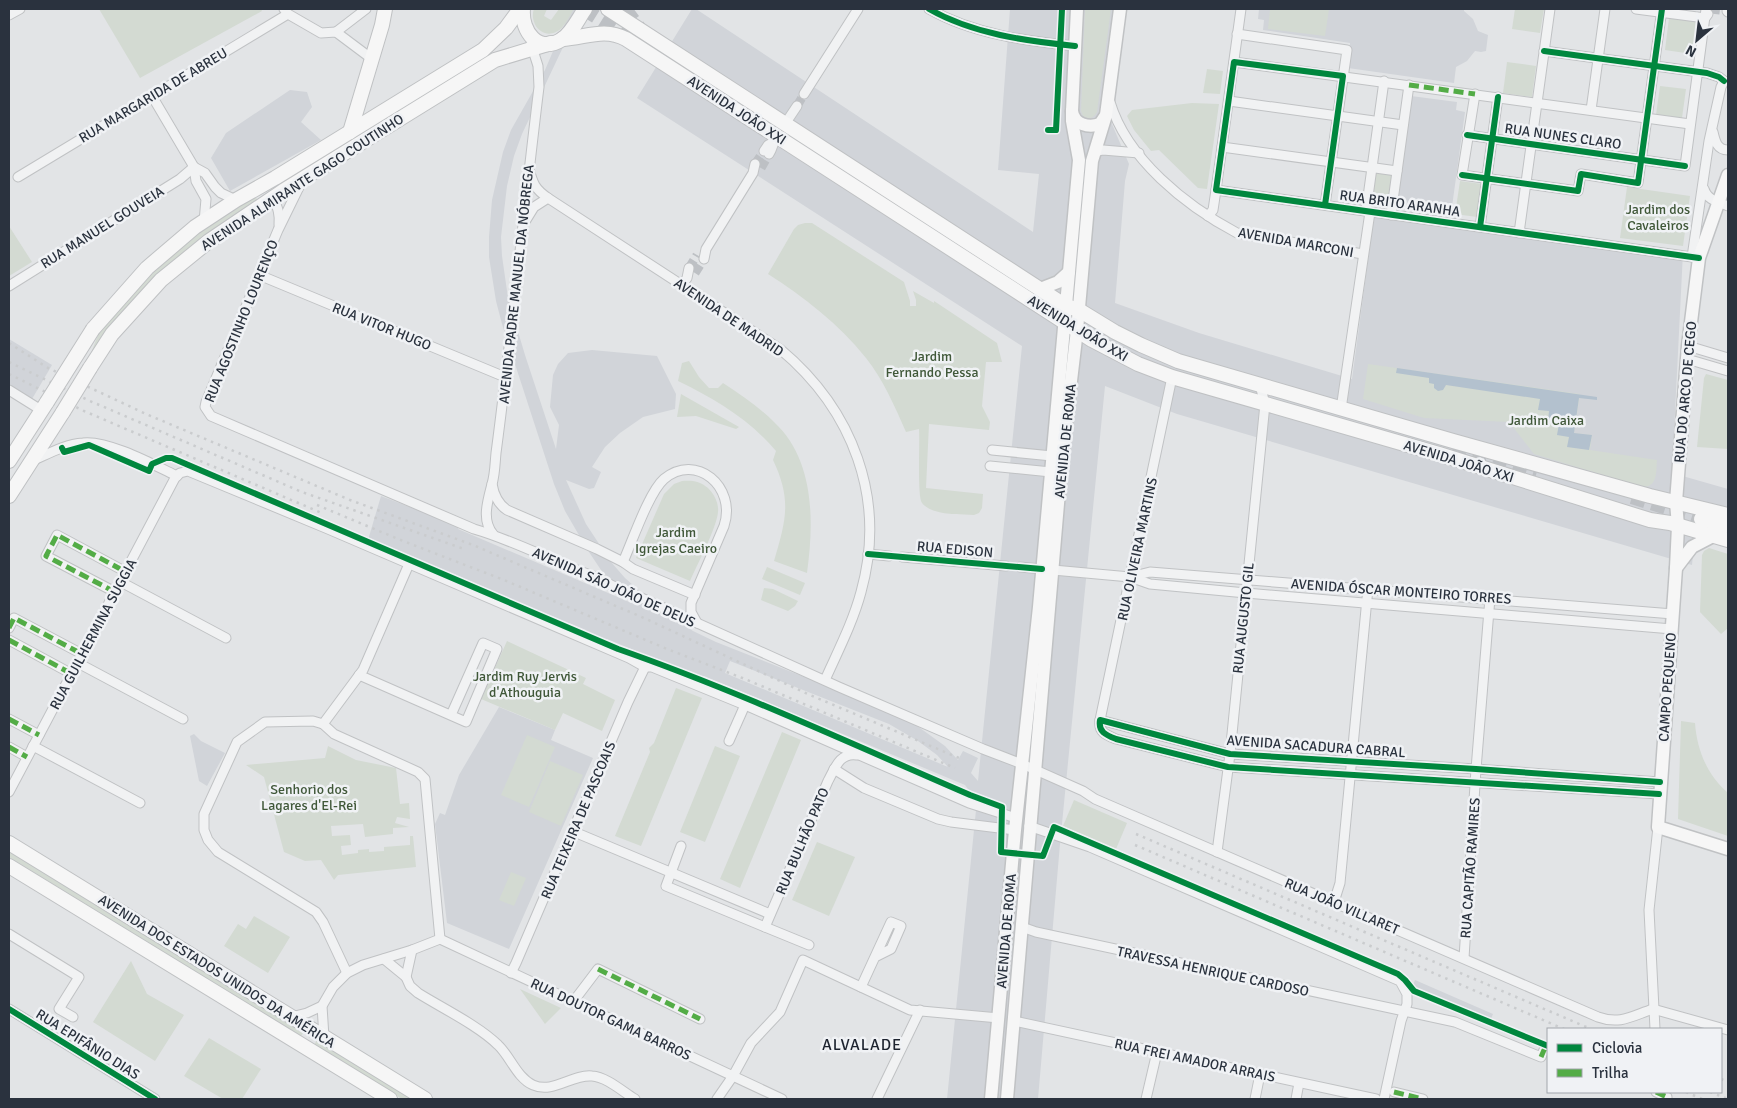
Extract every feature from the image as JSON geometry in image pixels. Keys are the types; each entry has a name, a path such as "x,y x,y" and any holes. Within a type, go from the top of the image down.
{"main road":[{"path":"350,132 385,9"},
{"path":"382,25 391,9"},
{"path":"522,9 524,25 528,34 537,41 557,41 573,28 585,9"},
{"name":"AVENIDA ALMIRANTE GAGO COUTINHO","path":"9,461 93,329 147,268 195,227 236,200 483,50 506,28 522,9"},
{"name":"AVENIDA JOÃO XXI","path":"608,9 1040,289 1115,332 1178,361 1453,441 1676,502"},
{"name":"AVENIDA DE ROMA","path":"1073,308 1070,272 1079,160 1072,111 1077,9"},
{"name":"AVENIDA DE ROMA","path":"1007,1099 1035,770 1057,456 1073,308 1092,162 1106,115 1120,9"},
{"name":"AVENIDA JOÃO XXI","path":"557,41 603,32 621,36 776,139 1116,353 1172,377 1439,454 1650,520 1674,525"},
{"name":"AVENIDA ALMIRANTE GAGO COUTINHO","path":"9,496 112,334 161,280 209,240 303,178 495,60 557,41"},
{"path":"1072,111 1073,117 1077,122 1088,126 1100,124 1106,115"},
{"path":"776,139 785,124"},
{"name":"RUA DO ARCO DE CEGO","path":"1674,525 1696,257 1724,204 1727,181"},
{"path":"251,192 261,191 273,198"},
{"path":"1040,289 1058,282 1070,272"},
{"path":"1172,377 1178,361"},
{"path":"55,388 72,396"},
{"path":"44,406 53,427"},
{"path":"1439,454 1443,447 1453,441"},
{"name":"AVENIDA DE ROMA","path":"991,1099 1015,824 1048,570 1051,472 1057,456"},
{"path":"1536,475 1653,511 1674,525 1728,540"},
{"path":"1676,502 1728,515"},
{"path":"1701,519 1728,526"},
{"name":"CAMPO PEQUENO","path":"1658,827 1659,788 1676,568 1674,525"},
{"path":"1676,568 1692,547 1713,536"},
{"path":"1015,824 1029,826"},
{"path":"1658,827 1728,849"},
{"name":"AVENIDA DOS ESTADOS UNIDOS DA AMÉRICA","path":"9,843 426,1099"},
{"name":"AVENIDA DOS ESTADOS UNIDOS DA AMÉRICA","path":"9,866 390,1099"},
{"path":"999,1016 1015,1020"}],"street":[{"path":"9,15 20,9"},
{"path":"286,11 321,33 336,32 366,9"},
{"path":"804,94 858,9"},
{"path":"929,9 957,22 991,33 1032,41 1075,46"},
{"path":"1208,216 1213,210 1241,9"},
{"path":"1519,233 1550,9"},
{"path":"1591,110 1605,9"},
{"path":"1636,9 1706,14"},
{"path":"1234,62 1690,124 1706,14 1711,9"},
{"path":"1475,94 1462,175 1578,191 1581,174 1638,182 1662,10"},
{"name":"RUA MARGARIDA DE ABREU","path":"18,177 152,96 286,11"},
{"path":"336,32 372,59"},
{"name":"AVENIDA PADRE MANUEL DA NÓBREGA","path":"493,534 489,530 486,510 492,484 540,74 528,34"},
{"path":"1237,34 1347,50 1325,205"},
{"path":"1544,51 1697,72 1714,75 1726,80 1721,87 1709,141 1696,257"},
{"path":"1341,409 1363,254 1372,167 1384,81"},
{"path":"1391,215 1409,85"},
{"path":"152,96 194,167 196,181 206,199 204,222"},
{"path":"1480,227 1498,97"},
{"name":"AVENIDA MARCONI","path":"1108,98 1118,123 1138,153 1179,195 1208,216 1237,233 1363,254"},
{"path":"1228,101 1403,125"},
{"path":"785,124 796,106"},
{"name":"RUA NUNES CLARO","path":"1467,135 1685,166 1690,124"},
{"path":"1713,129 1714,140 1718,146 1728,150"},
{"path":"767,152 774,148 776,139"},
{"path":"1222,146 1397,170"},
{"path":"1095,152 1103,150 1138,153"},
{"path":"194,167 204,173 221,193 236,200"},
{"name":"RUA MANUEL GOUVEIA","path":"9,286 180,178 194,167"},
{"path":"701,257 756,168"},
{"name":"AVENIDA DE MADRID","path":"529,169 538,191 688,276 780,349 807,374 830,402 848,433 863,476 869,520 868,554 856,609 825,680"},
{"name":"RUA AGOSTINHO LOURENÇO","path":"206,411 206,402 278,230 303,178"},
{"path":"1703,188 1709,198 1724,204"},
{"name":"RUA BRITO ARANHA","path":"1216,190 1696,257"},
{"name":"RUA AGOSTINHO LOURENÇO","path":"273,198 280,217 278,230"},
{"path":"523,227 534,207 548,198"},
{"name":"RUA VITOR HUGO","path":"259,275 505,377"},
{"path":"1688,352 1728,358"},
{"path":"1688,352 1728,371"},
{"name":"RUA OLIVEIRA MARTINS","path":"1100,720 1172,377"},
{"name":"RUA AUGUSTO GIL","path":"1217,852 1230,754 1265,404 1260,385"},
{"path":"9,390 44,406"},
{"name":"AVENIDA SÃO JOÃO DE DEUS","path":"206,411 218,419 474,529 493,534 598,578 699,625 983,749 1022,764"},
{"path":"31,462 62,448 94,442 118,450 177,476 183,472 192,472 621,654 646,667 652,667 745,704 858,756 1015,824"},
{"name":"AVENIDA DE ROMA","path":"992,450 1057,456"},
{"name":"AVENIDA DE ROMA","path":"990,466 1051,472"},
{"path":"624,562 652,495 659,484 669,475 692,471 704,474 714,480 722,490 727,501 728,514 693,599 691,612 699,625"},
{"name":"RUA GUILHERMINA SUGGIA","path":"9,792 177,476"},
{"path":"492,484 497,500 507,510"},
{"path":"488,520 496,510 507,510"},
{"name":"AVENIDA SÃO JOÃO DE DEUS","path":"507,510 624,562 633,569 693,599"},
{"path":"115,592 46,556 53,542 57,535 126,572"},
{"path":"868,554 889,556"},
{"name":"RUA EDISON","path":"902,557 1006,566"},
{"path":"324,724 364,670 409,564"},
{"path":"1020,567 1048,570"},
{"name":"AVENIDA ÓSCAR MONTEIRO TORRES","path":"1048,570 1130,577 1150,584 1672,629"},
{"name":"AVENIDA ÓSCAR MONTEIRO TORRES","path":"1130,577 1150,572 1368,588 1673,614"},
{"path":"121,582 226,638"},
{"path":"1334,902 1340,883 1368,588"},
{"name":"RUA CAPITÃO RAMIRES","path":"1464,958 1476,769 1490,598"},
{"path":"671,611 683,610 693,599"},
{"path":"9,628 14,618 183,719"},
{"path":"9,640 72,674"},
{"path":"359,675 466,722 497,649 483,643 451,715"},
{"name":"RUA TEIXEIRA DE PASCOAIS","path":"511,972 628,702 646,667"},
{"path":"729,741 745,704"},
{"path":"9,719 39,735"},
{"path":"324,1037 322,1006 333,987 347,974 363,965 440,940 424,778 418,772 334,734 324,724 312,720 266,722 237,742 204,814 204,830 208,840 218,852 316,912 323,922 347,974"},
{"name":"AVENIDA SACADURA CABRAL","path":"1100,720 1230,754 1574,776 1659,788 1572,788 1228,767 1116,739 1102,732 1099,727 1100,720"},
{"path":"830,743 838,752 837,764"},
{"path":"33,746 140,803"},
{"path":"9,747 27,757"},
{"path":"837,764 847,756 858,756"},
{"path":"837,764 864,788 938,819 951,822 1015,824"},
{"name":"RUA BULHÃO PATO","path":"765,927 837,764"},
{"path":"1022,764 1035,770"},
{"name":"RUA JOÃO VILLARET","path":"1035,770 1095,799 1608,1020 1625,1019 1653,1009"},
{"path":"1572,788 1574,776"},
{"path":"1029,826 1090,847 1396,978 1403,985 1407,994 1407,1004 1384,1099"},
{"path":"1655,1028 1649,910 1658,827"},
{"path":"572,831 770,914"},
{"path":"681,846 671,868 666,886 809,946"},
{"name":"TRAVESSA HENRIQUE CARDOSO","path":"1022,926 1036,932 1455,1022 1541,1057 1547,1048"},
{"path":"9,934 79,977 59,1009 73,1017"},
{"name":"RUA DOUTOR GAMA BARROS","path":"440,940 782,1099"},
{"path":"406,977 412,950"},
{"path":"862,987 875,957"},
{"path":"384,959 406,977 410,986 418,993 484,1033 499,1045 527,1082 535,1086 548,1087 585,1075 599,1077 635,1099"},
{"path":"718,1099 751,1043 780,1012 804,960 910,1010 999,1016"},
{"path":"573,1002 598,970 700,1019"},
{"path":"292,1017 322,1006"},
{"name":"RUA EPIFÂNIO DIAS","path":"9,1009 155,1099"},
{"path":"1653,1009 1721,1028"},
{"path":"877,1099 920,1010"},
{"name":"RUA FREI AMADOR ARRAIS","path":"1015,1020 1376,1099"},
{"path":"1146,1099 1157,1052"},
{"path":"1255,1099 1260,1074"},
{"path":"1296,1099 1299,1083"},
{"path":"1394,1092 1423,1099"}],"shaded area":[{"path":"571,9 581,9 522,134 514,156 507,186 501,237 508,298 556,449 559,425 550,407 553,375 558,364 568,353 592,350 657,356 676,394 675,409 643,417 620,433 605,447 592,467 601,472 594,488 589,489 566,480 586,524 611,562 625,578 659,608 693,631 716,642 865,701 913,723 945,746 958,760 963,751 978,758 971,773 978,781 1022,346 637,98 692,9 696,9 1033,232 1039,174 998,170 1010,9 1120,9 1106,110 1129,164 1125,181 1115,303 1199,333 1352,379 1375,209 1683,252 1672,473 1728,489 1728,544 1695,535 1692,565 1177,414 1105,386 1060,844 1038,1099 947,1099 976,810 976,800 965,785 704,676 702,679 607,639 606,642 585,633 586,630 569,623 568,625 472,584 472,582 440,568 439,570 368,540 381,496 459,526 458,529 634,604 601,570 565,511 554,484 496,301 489,257 492,200 503,152 511,130 545,70","holes":["730,661 889,724 918,741 937,755 948,767 725,673"]},
{"path":"1259,9 1464,9 1473,19 1478,31 1488,35 1486,51 1475,51 1467,61 1456,67 1454,83 1348,68 1350,43 1263,30 1264,20 1258,19"},
{"path":"290,90 307,92 312,107 301,122 321,140 230,191 211,158 226,133"},
{"path":"1411,96 1457,102 1456,110 1465,112 1451,214 1396,206"},
{"path":"9,339 52,365 32,399 9,384"},
{"path":"499,707 555,730 551,740 593,758 509,949 447,923 435,824 440,813 445,815 459,775"},
{"path":"194,734 201,741 225,753 207,786 199,781 190,736"},
{"path":"1415,980 1493,1014 1490,1021 1412,988"}],"green space":[{"path":"99,9 261,9 262,11 140,78"},
{"path":"534,9 547,9 544,16 551,20 559,9 574,9 562,28 551,34 541,31 535,24 533,19"},
{"path":"1085,9 1111,9 1097,112 1093,117 1089,118 1083,116 1081,111"},
{"path":"1270,9 1329,9 1325,36 1268,29"},
{"path":"1515,9 1544,9 1540,33 1512,29"},
{"path":"1669,18 1697,22 1692,54 1665,50"},
{"path":"1507,62 1536,66 1532,97 1503,93"},
{"path":"1207,69 1223,71 1220,94 1203,93"},
{"path":"1660,86 1686,89 1682,118 1656,115"},
{"path":"1192,103 1219,104 1207,189 1198,188 1159,150 1151,151 1134,130 1127,116 1132,110"},
{"path":"1375,170 1392,172 1388,205 1371,202"},
{"path":"1460,181 1482,184 1477,217 1455,214"},
{"name":"Jardim dos Cavaleiros","path":"1627,187 1690,196 1683,246 1620,238"},
{"path":"256,198 258,200 196,244 139,293 126,307 93,354 91,353 99,334 113,315 149,275 193,236 215,220"},
{"name":"Jardim Fernando Pessa","path":"812,223 904,282 910,306 916,306 913,291 934,303 934,301 997,343 1002,362 986,362 982,406 990,422 989,430 929,424 926,488 983,494 982,508 979,513 974,515 944,513 932,510 922,503 920,498 919,429 906,432 878,375 856,346 808,302 768,274 794,229 798,225"},
{"path":"9,226 32,262 9,276"},
{"path":"689,361 709,388 718,388 723,383 762,411 787,437 797,454 809,493 811,533 807,573 774,561 782,534 785,510 783,487 773,460 776,451 754,429 731,411 678,381 682,363"},
{"name":"Jardim Caixa","path":"1368,364 1580,394 1574,433 1592,435 1590,450 1657,460 1654,481 1648,486 1643,487 1534,454 1509,422 1424,418 1363,399"},
{"path":"1706,374 1728,380 1728,449 1697,447"},
{"path":"681,394 739,427 736,429 696,416 677,417"},
{"name":"Jardim Igrejas Caeiro","path":"682,481 695,482 705,486 714,496 718,509 714,527 690,581 636,558 664,494 674,484"},
{"path":"1709,548 1728,554 1728,628 1721,634 1700,612 1702,555"},
{"path":"767,567 805,583 800,595 762,579"},
{"path":"764,588 773,589 798,601 788,611 761,600"},
{"name":"Jardim Ruy Jervis d'Athouguia","path":"507,641 586,678 583,684 615,700 602,731 563,713 555,730 481,699"},
{"path":"676,688 702,698 641,846 615,836 650,752 649,748 654,743"},
{"path":"1681,721 1695,723 1698,743 1704,761 1714,778 1728,793 1728,836 1678,819"},
{"path":"782,732 801,740 740,888 720,879"},
{"path":"527,735 555,747 529,807 501,795"},
{"name":"Senhorio dos Lagares d'El-Rei","path":"328,746 356,760 396,768 400,804 409,803 410,819 397,817 395,823 409,827 393,828 393,834 365,837 363,824 331,826 332,836 350,835 351,845 341,846 342,855 358,853 358,850 369,849 369,852 384,851 384,847 410,845 410,836 413,836 416,867 338,875 334,880 321,860 305,861 284,852 264,777 246,765 325,758"},
{"path":"715,746 740,756 705,842 680,832"},
{"path":"550,761 583,775 561,826 529,812"},
{"path":"1074,800 1127,823 1116,849 1063,826"},
{"path":"817,842 855,857 829,916 792,900"},
{"path":"9,850 304,1032 301,1036 9,857"},
{"path":"511,872 526,878 514,906 499,900"},
{"path":"254,916 290,937 268,973 224,946 238,924 246,929"},
{"path":"131,961 147,994 184,1015 155,1061 93,1022"},
{"path":"520,989 561,1008 545,1024"},
{"path":"209,1038 261,1069 242,1099 223,1099 184,1076"},
{"path":"317,1040 413,1099 402,1099 314,1045"}],"water":[{"path":"1397,368 1597,397 1597,400 1579,398 1574,433 1592,435 1589,450 1567,447 1569,437 1557,435 1559,424 1548,422 1549,411 1538,410 1540,399 1446,385 1443,390 1438,391 1434,388 1434,384 1429,383 1429,378 1396,373"}],"tunnel":[{"path":"584,9 628,37"},
{"path":"625,9 640,29"},
{"path":"1711,9 1727,11"},
{"path":"797,106 804,94"},
{"path":"755,164 764,151"},
{"path":"761,168 769,154"},
{"path":"689,268 697,255"},
{"path":"695,273 704,259"},
{"path":"1452,451 1536,475"},
{"path":"1632,497 1701,519"}],"railway":[{"path":"9,343 48,368 146,414 350,500 473,545 644,618 810,695 959,758"},
{"path":"9,362 90,401 302,492 464,549"},
{"path":"9,374 84,411 324,514"},
{"path":"317,505 504,580 667,649 745,679 955,768"},
{"path":"1136,834 1589,1028"},
{"path":"1135,845 1562,1028"},
{"path":"1722,1079 1728,1082"},
{"path":"1688,1093 1702,1099"},
{"path":"1713,1093 1728,1099"}],"marked path":[{"path":"1409,85 1475,94"},
{"path":"115,592 46,556 57,535 126,572"},
{"path":"9,628 14,618 82,654"},
{"path":"9,640 72,674"},
{"path":"9,719 39,735"},
{"path":"9,747 27,757"},
{"path":"598,969 700,1019"},
{"path":"1541,1057 1547,1048"},
{"path":"1394,1092 1423,1099"},
{"path":"1658,1093 1667,1097 1667,1099"}],"cycle path":[{"path":"929,9 963,25 1000,35 1075,46"},
{"path":"1048,130 1056,130 1062,9"},
{"path":"1462,175 1578,191 1581,174 1638,183 1662,9"},
{"path":"1544,51 1707,73 1724,81"},
{"path":"1325,205 1343,76 1234,62 1216,190 1699,258"},
{"path":"1480,227 1498,97"},
{"path":"1467,135 1685,166"},
{"path":"62,448 64,452 89,445 149,471 152,464 166,458 172,458 618,649 752,700 970,795 1002,807 1001,852 1043,856 1054,827 1398,974 1414,991 1547,1046"},
{"path":"868,554 1042,569"},
{"path":"1659,794 1228,767 1116,739 1102,730 1100,720 1230,754 1660,782"},
{"path":"9,1009 155,1099"}],"district":[{"name":"ALVALADE","path":"862,1044"}]}
